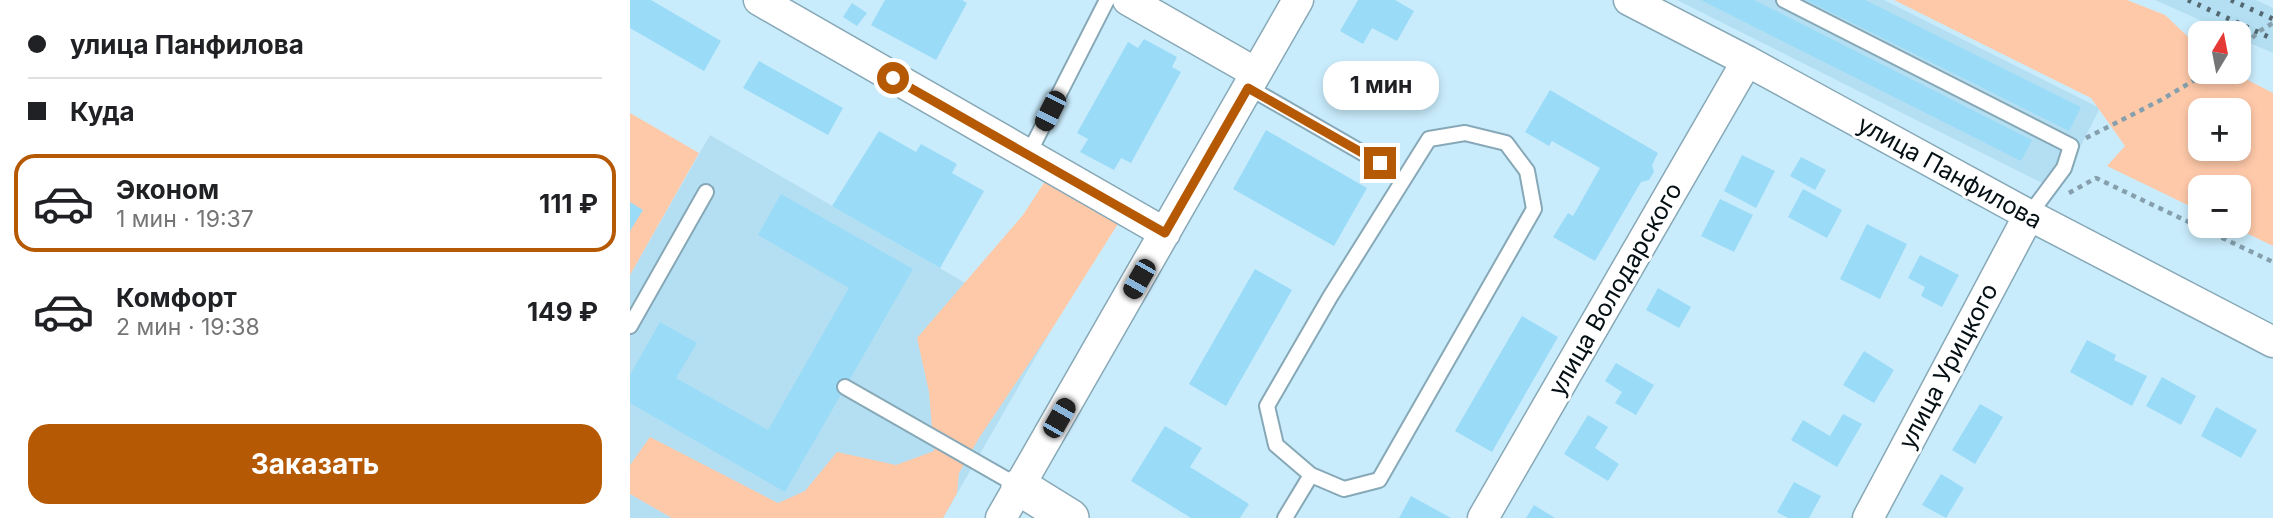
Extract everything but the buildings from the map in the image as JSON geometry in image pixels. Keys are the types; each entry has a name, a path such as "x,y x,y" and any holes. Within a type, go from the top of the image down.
{"street":[{"path":"759,0 1165,233"},
{"path":"1128,0 1252,80"},
{"path":"1002,518 1298,0"},
{"name":"улица Панфилова","path":"1629,0 2029,215 2273,342"},
{"name":"улица Володарского","path":"1483,518 1746,61"},
{"name":"улица Урицкого","path":"1868,518 2029,215"},
{"path":"1020,487 1070,518"}],"lane":[{"path":"1028,155 1107,0"},
{"path":"1784,0 2071,146 2064,168 2029,215"},
{"path":"1252,80 1380,163"},
{"path":"1465,133 1506,144 1527,171 1534,209 1379,481 1343,489 1311,475 1276,445 1267,406 1330,297 1429,139 1465,133"},
{"path":"630,326 706,192"},
{"path":"845,387 1020,487"},
{"path":"1285,518 1311,475"}],"path":[{"path":"2251,39 2273,23"},
{"path":"2071,146 2188,84"},
{"path":"2029,215 2096,178 2273,262"}],"shaded area":[{"path":"1677,0 1884,0 2100,108 2058,191"},
{"path":"1894,0 2127,0 2165,15 2188,37 2188,84 2251,84 2251,82 2273,93 2273,246 2251,235 2251,175 2188,175 2188,205 2107,166 2125,146 2091,98"},
{"path":"2155,0 2256,0 2273,8 2273,53 2251,44 2251,21 2202,21"},
{"path":"630,113 699,153 630,275"},
{"path":"710,135 1050,332 943,518 630,518 630,275"},
{"path":"1053,169 1126,211 979,438 959,473 957,493 943,518 672,518 630,494 630,465 650,437 778,503 805,491 837,452 896,465 934,451 929,392 917,338 1023,215"}],"railway":[{"path":"2188,0 2273,39"},
{"path":"2231,0 2273,19"}],"route":[{"path":"893,78 1165,233 1248,88 1380,163"}]}
